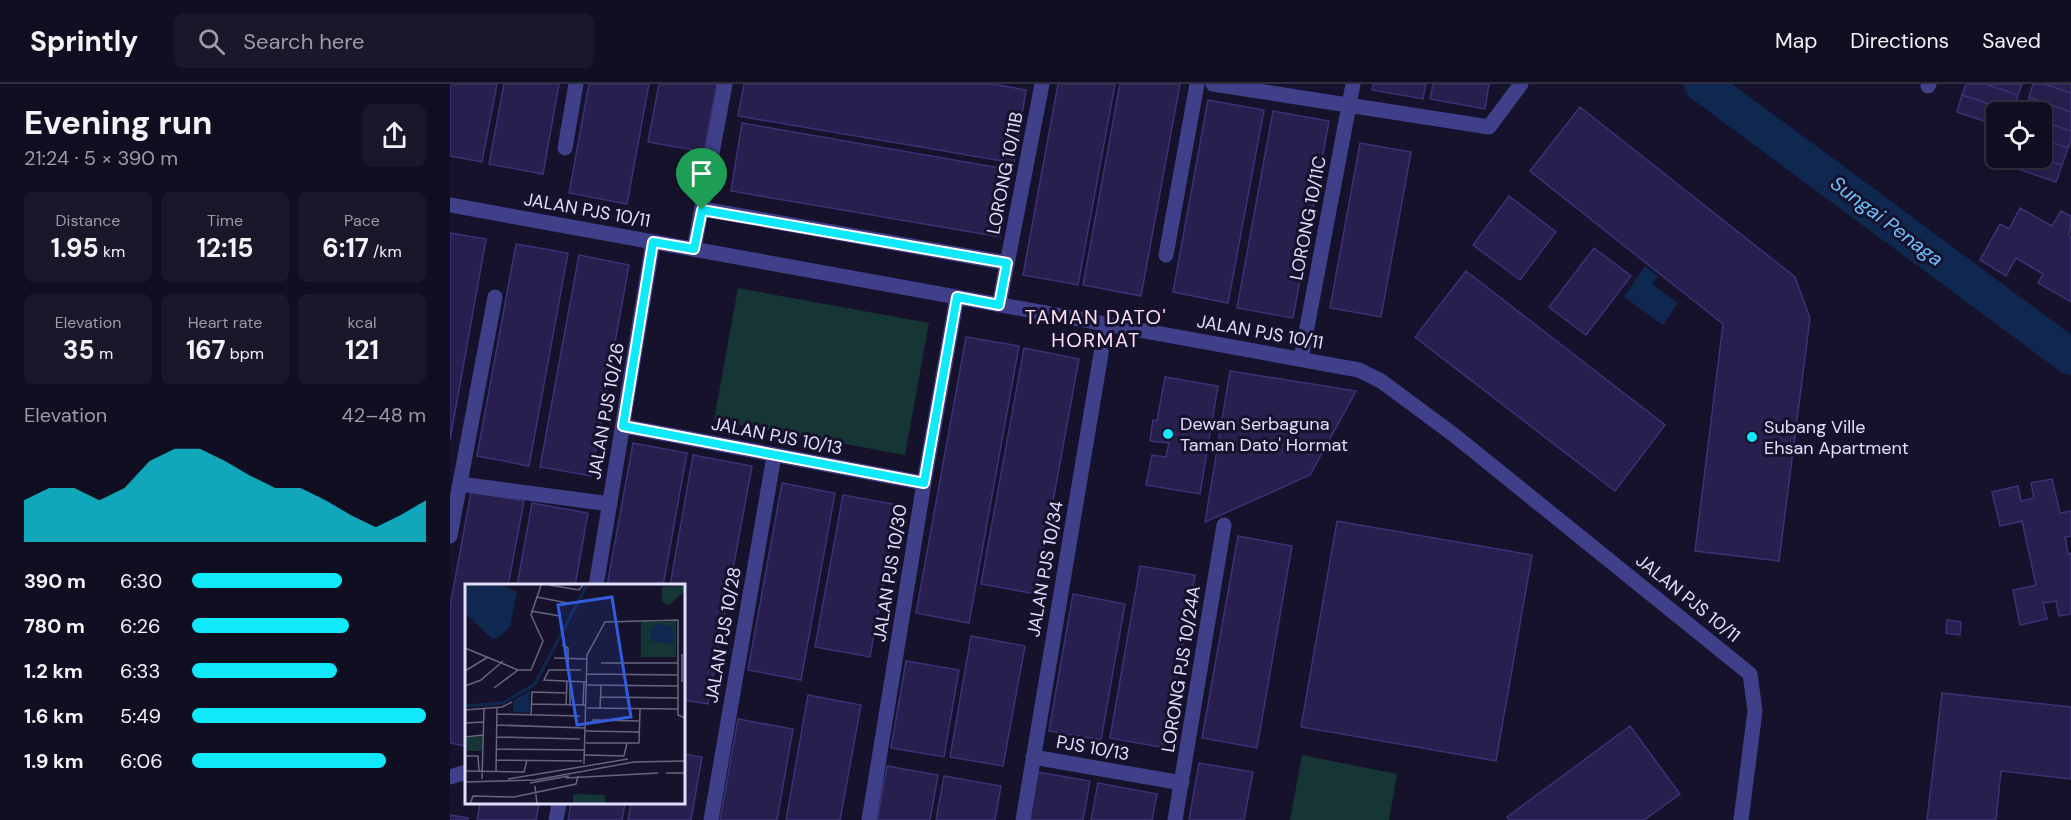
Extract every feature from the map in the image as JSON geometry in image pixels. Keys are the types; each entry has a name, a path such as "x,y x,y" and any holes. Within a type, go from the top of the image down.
{"street":[{"path":"565,148 576,84"},
{"path":"694,249 725,84"},
{"name":"LORONG 10/11B","path":"999,305 1040,84"},
{"path":"1167,255 1197,84"},
{"path":"1213,84 1489,126 1521,84"},
{"name":"LORONG 10/11C","path":"1301,359 1353,84"},
{"name":"JALAN PJS 10/11","path":"450,205 1359,370 1381,381 1454,435 1750,674 1755,711 1741,820"},
{"path":"702,210 1007,263"},
{"name":"JALAN PJS 10/26","path":"596,584 653,242"},
{"path":"450,536 495,297"},
{"name":"JALAN PJS 10/30","path":"869,820 957,297"},
{"name":"JALAN PJS 10/34","path":"1023,820 1106,324"},
{"name":"JALAN PJS 10/13","path":"623,426 924,483"},
{"name":"JALAN PJS 10/28","path":"711,820 774,456"},
{"path":"460,484 610,504"},
{"name":"LORONG PJS 10/24A","path":"1175,820 1224,525"},
{"name":"PJS 10/13","path":"1033,757 1182,783"},
{"path":"450,777 465,772"},
{"path":"556,820 559,805"}],"green space":[{"path":"738,288 929,323 905,455 714,420"},
{"path":"1302,755 1397,774 1389,820 1290,820"}],"water":[{"path":"1645,266 1658,276 1652,284 1678,303 1663,325 1624,297"}],"building":[{"path":"450,84 497,84 482,162 450,156"},
{"path":"504,84 559,84 543,174 489,164"},
{"path":"589,84 649,84 627,204 569,193"},
{"path":"659,84 717,84 704,152 648,142"},
{"path":"744,84 993,84 1026,90 1014,163 738,116"},
{"path":"1058,84 1115,84 1078,285 1023,275"},
{"path":"1120,84 1180,84 1141,296 1083,285"},
{"path":"1373,84 1426,84 1423,99 1372,90"},
{"path":"1433,84 1489,84 1485,109 1430,99"},
{"path":"1966,84 1985,84 2018,95 2016,102 1986,103 1962,95"},
{"path":"1985,84 2022,84 2018,95"},
{"path":"2033,84 2045,84 2071,93 2071,112 2052,105 2052,102 2043,102 2029,97"},
{"path":"2045,84 2071,84 2071,93"},
{"path":"1962,95 1986,103 1986,122 1957,112"},
{"path":"2029,97 2043,102 2027,102"},
{"path":"1208,100 1264,110 1228,303 1173,292"},
{"path":"2052,105 2071,112 2071,131 2052,124"},
{"name":"Subang Ville Ehsan Apartment","path":"1580,107 1795,277 1810,318 1779,561 1695,551 1723,324 1530,171"},
{"path":"1273,111 1329,121 1293,318 1237,308"},
{"path":"742,123 1012,170 1000,237 731,191"},
{"path":"2052,124 2071,131 2068,148 2052,142"},
{"path":"2052,142 2068,148 2062,165 2052,162"},
{"path":"1360,143 1411,152 1381,317 1330,308"},
{"path":"2052,162 2062,165 2056,182 2015,168 2052,168"},
{"path":"1509,196 1556,232 1520,280 1473,245"},
{"path":"2020,208 2052,226 2061,211 2071,216 2069,236 2071,237 2071,302 2038,283 2043,274 2016,258 2006,276 1980,260 2000,224 2009,229"},
{"path":"450,233 486,239 450,440"},
{"path":"516,244 568,253 529,466 477,456"},
{"path":"1594,248 1631,276 1586,335 1549,307"},
{"path":"579,255 629,265 591,476 540,467"},
{"path":"1466,271 1665,425 1615,491 1415,337"},
{"path":"966,337 1019,346 969,623 916,613"},
{"path":"1024,348 1079,359 1036,594 981,584"},
{"path":"1230,371 1356,391 1310,475 1205,522"},
{"path":"1165,377 1218,386 1200,494 1146,485 1152,455 1166,457 1169,443 1150,441 1153,420 1157,421"},
{"path":"633,443 687,453 663,584 607,584"},
{"path":"693,455 752,466 708,704 686,700 686,584 670,584"},
{"path":"2052,479 2060,513 2071,511 2071,536 2065,537 2068,554 2071,553 2071,614 2059,616 2056,601 2043,603 2047,619 2020,625 2013,590 2036,585 2022,521 2000,526 1992,492 2018,486 2021,501 2034,498 2031,483"},
{"path":"782,483 835,493 801,680 748,670"},
{"path":"471,492 524,501 508,584 465,584 465,746 450,743 450,607"},
{"path":"843,495 898,505 870,657 815,647"},
{"path":"532,503 588,513 575,584 517,584"},
{"path":"1337,521 1532,555 1496,761 1301,727"},
{"path":"1238,536 1292,546 1257,748 1202,738"},
{"path":"1140,566 1195,575 1165,748 1110,738"},
{"path":"1073,594 1125,604 1101,740 1049,731"},
{"path":"1947,620 1961,622 1960,635 1946,633"},
{"path":"971,636 1025,646 1003,766 950,757"},
{"path":"906,661 959,670 944,757 891,748"},
{"path":"1942,693 2071,707 2071,779 2001,771 1996,820 1927,820"},
{"path":"808,695 861,705 840,820 786,820"},
{"path":"738,719 793,729 777,820 720,820"},
{"path":"1630,726 1680,794 1644,820 1510,820 1507,817"},
{"path":"686,754 702,757 691,820 628,820 631,805 686,805"},
{"path":"1199,763 1253,772 1244,820 1189,820"},
{"path":"887,766 938,775 930,820 877,820"},
{"path":"1037,772 1090,781 1083,820 1029,820"},
{"path":"944,776 1001,786 995,820 936,820"},
{"path":"1098,783 1157,794 1152,820 1091,820"},
{"path":"480,805 539,805 536,820 477,820"},
{"path":"571,805 625,805 622,820 568,820"},
{"path":"450,815 468,818 468,820 450,820"}],"waterway":[{"name":"Sungai Penaga","path":"1702,84 2071,357"}],"place":[{"name":"Dewan Serbaguna Taman Dato' Hormat","path":"1168,434"},
{"name":"Subang Ville Ehsan Apartment","path":"1752,437"}],"district":[{"name":"TAMAN DATO' HORMAT","path":"1096,328"}],"route":[{"path":"702,210 1007,263 999,305 957,297 924,483 623,426 653,242 694,249 702,210"}]}
